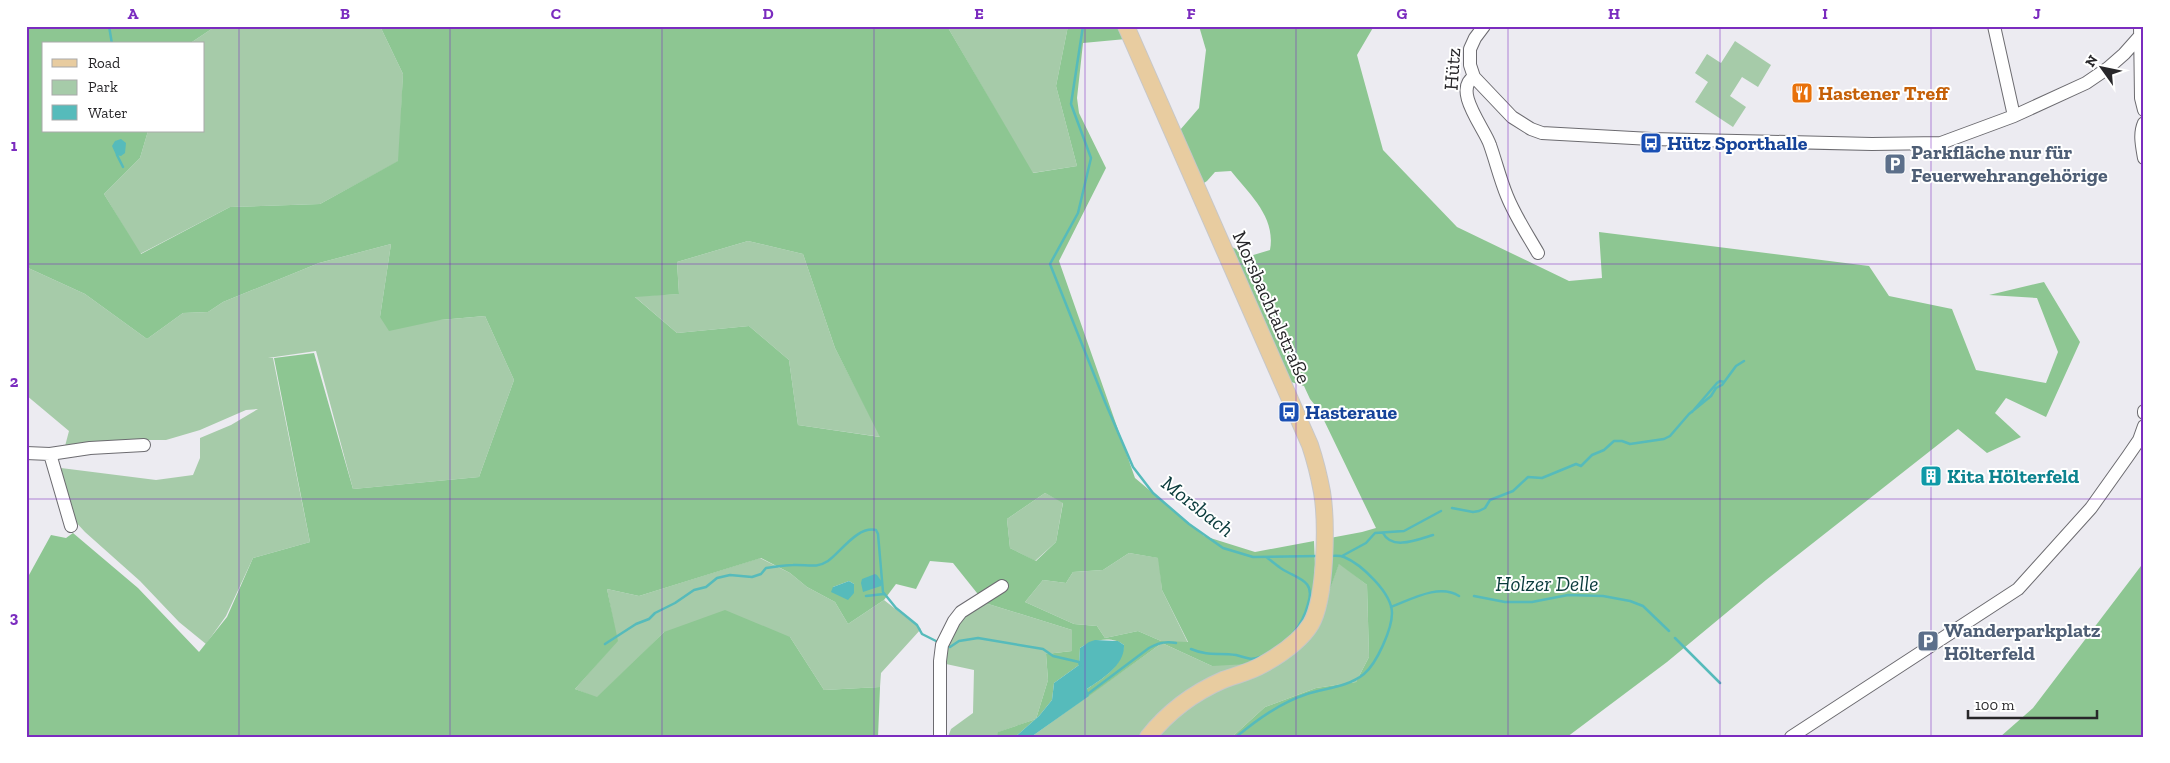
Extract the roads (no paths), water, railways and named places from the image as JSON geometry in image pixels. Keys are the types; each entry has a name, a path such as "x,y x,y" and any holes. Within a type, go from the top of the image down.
{"main road":[{"name":"Morsbachtalstraße","path":"1126,26 1310,444 1322,495 1323,556 1317,607 1312,623 1288,648 1260,666 1216,683 1177,707 1148,737"}],"street":[{"name":"Hütz","path":"1484,26 1474,38 1470,49 1470,65 1474,77 1467,85 1467,95 1474,114 1490,144 1507,197 1538,253"},
{"path":"1994,26 2014,116"},
{"path":"1474,77 1512,117 1531,129 1552,135 1872,144 1941,143 2014,116 2086,83 2119,59 2141,32"},
{"path":"2141,32 2141,98 2144,110"},
{"path":"2144,123 2141,142 2144,158"},
{"path":"1791,737 2018,589 2091,508 2128,456 2144,426"},
{"path":"26,453 50,454 90,448 144,445"},
{"path":"50,454 71,526"},
{"path":"940,737 940,661 942,645 954,621 961,612 1002,586"}],"water":[{"path":"121,139 126,143 125,153 121,156 116,155 112,146 115,141"},
{"path":"875,574 882,582 881,586 863,592 862,579"},
{"path":"849,581 854,584 854,593 848,600 831,592 833,587"},
{"path":"1095,640 1118,641 1124,645 1121,659 1117,665 1106,676 1087,689 1089,696 1031,737 1015,737 1039,716 1052,700 1054,683 1079,665 1080,648"}],"waterway":[{"path":"109,26 112,42"},
{"name":"Morsbach","path":"1083,26 1071,104 1091,158 1078,213 1050,264 1133,467 1153,493 1189,524 1223,548 1253,557 1318,556"},
{"path":"117,155 123,167"},
{"path":"1452,508 1473,512 1479,511 1485,508 1490,500 1513,491 1528,477 1542,478 1576,464 1581,466 1592,455 1604,450 1614,441 1630,444 1664,439 1670,436 1689,414 1711,396 1716,388 1722,385 1736,366 1744,361"},
{"path":"1692,412 1717,383 1720,381 1724,382"},
{"path":"1342,556 1366,543 1375,533 1404,531 1441,511"},
{"path":"605,644 694,590 706,587 717,578 730,575 752,577 761,574 766,568 819,565 828,561 856,536 869,530 876,530 878,534 883,592 896,608 917,625 922,634 938,642"},
{"path":"1383,533 1387,538 1399,543 1433,535"},
{"name":"Morsbach","path":"1236,737 1261,718 1288,702 1307,694 1351,682 1358,678 1369,669 1379,654 1387,636 1392,613 1387,597 1374,580 1359,566 1344,557 1329,556"},
{"path":"1266,557 1282,569 1304,581 1310,590 1304,615 1294,632"},
{"name":"Holzer Delle","path":"1391,607 1434,592 1451,592 1459,596"},
{"path":"866,596 884,594"},
{"name":"Holzer Delle","path":"1474,596 1505,602 1532,602 1568,595 1603,596 1630,601 1643,606 1669,631"},
{"path":"950,647 959,641 978,638 1043,649 1053,656 1079,662 1080,665"},
{"name":"Holzer Delle","path":"1675,638 1720,683"},
{"path":"1085,696 1149,648 1162,643 1176,643"},
{"path":"1191,649 1209,654 1230,654 1250,659 1260,657"}],"place":[{"name":"Hastener Treff","path":"1802,93"},
{"name":"Hütz Sporthalle","path":"1651,143"},
{"name":"Parkfläche nur für Feuerwehrangehörige","path":"1895,164"},
{"name":"Hasteraue","path":"1289,412"},
{"name":"Kita Hölterfeld","path":"1931,476"},
{"name":"Wanderparkplatz Hölterfeld","path":"1928,641"}]}
